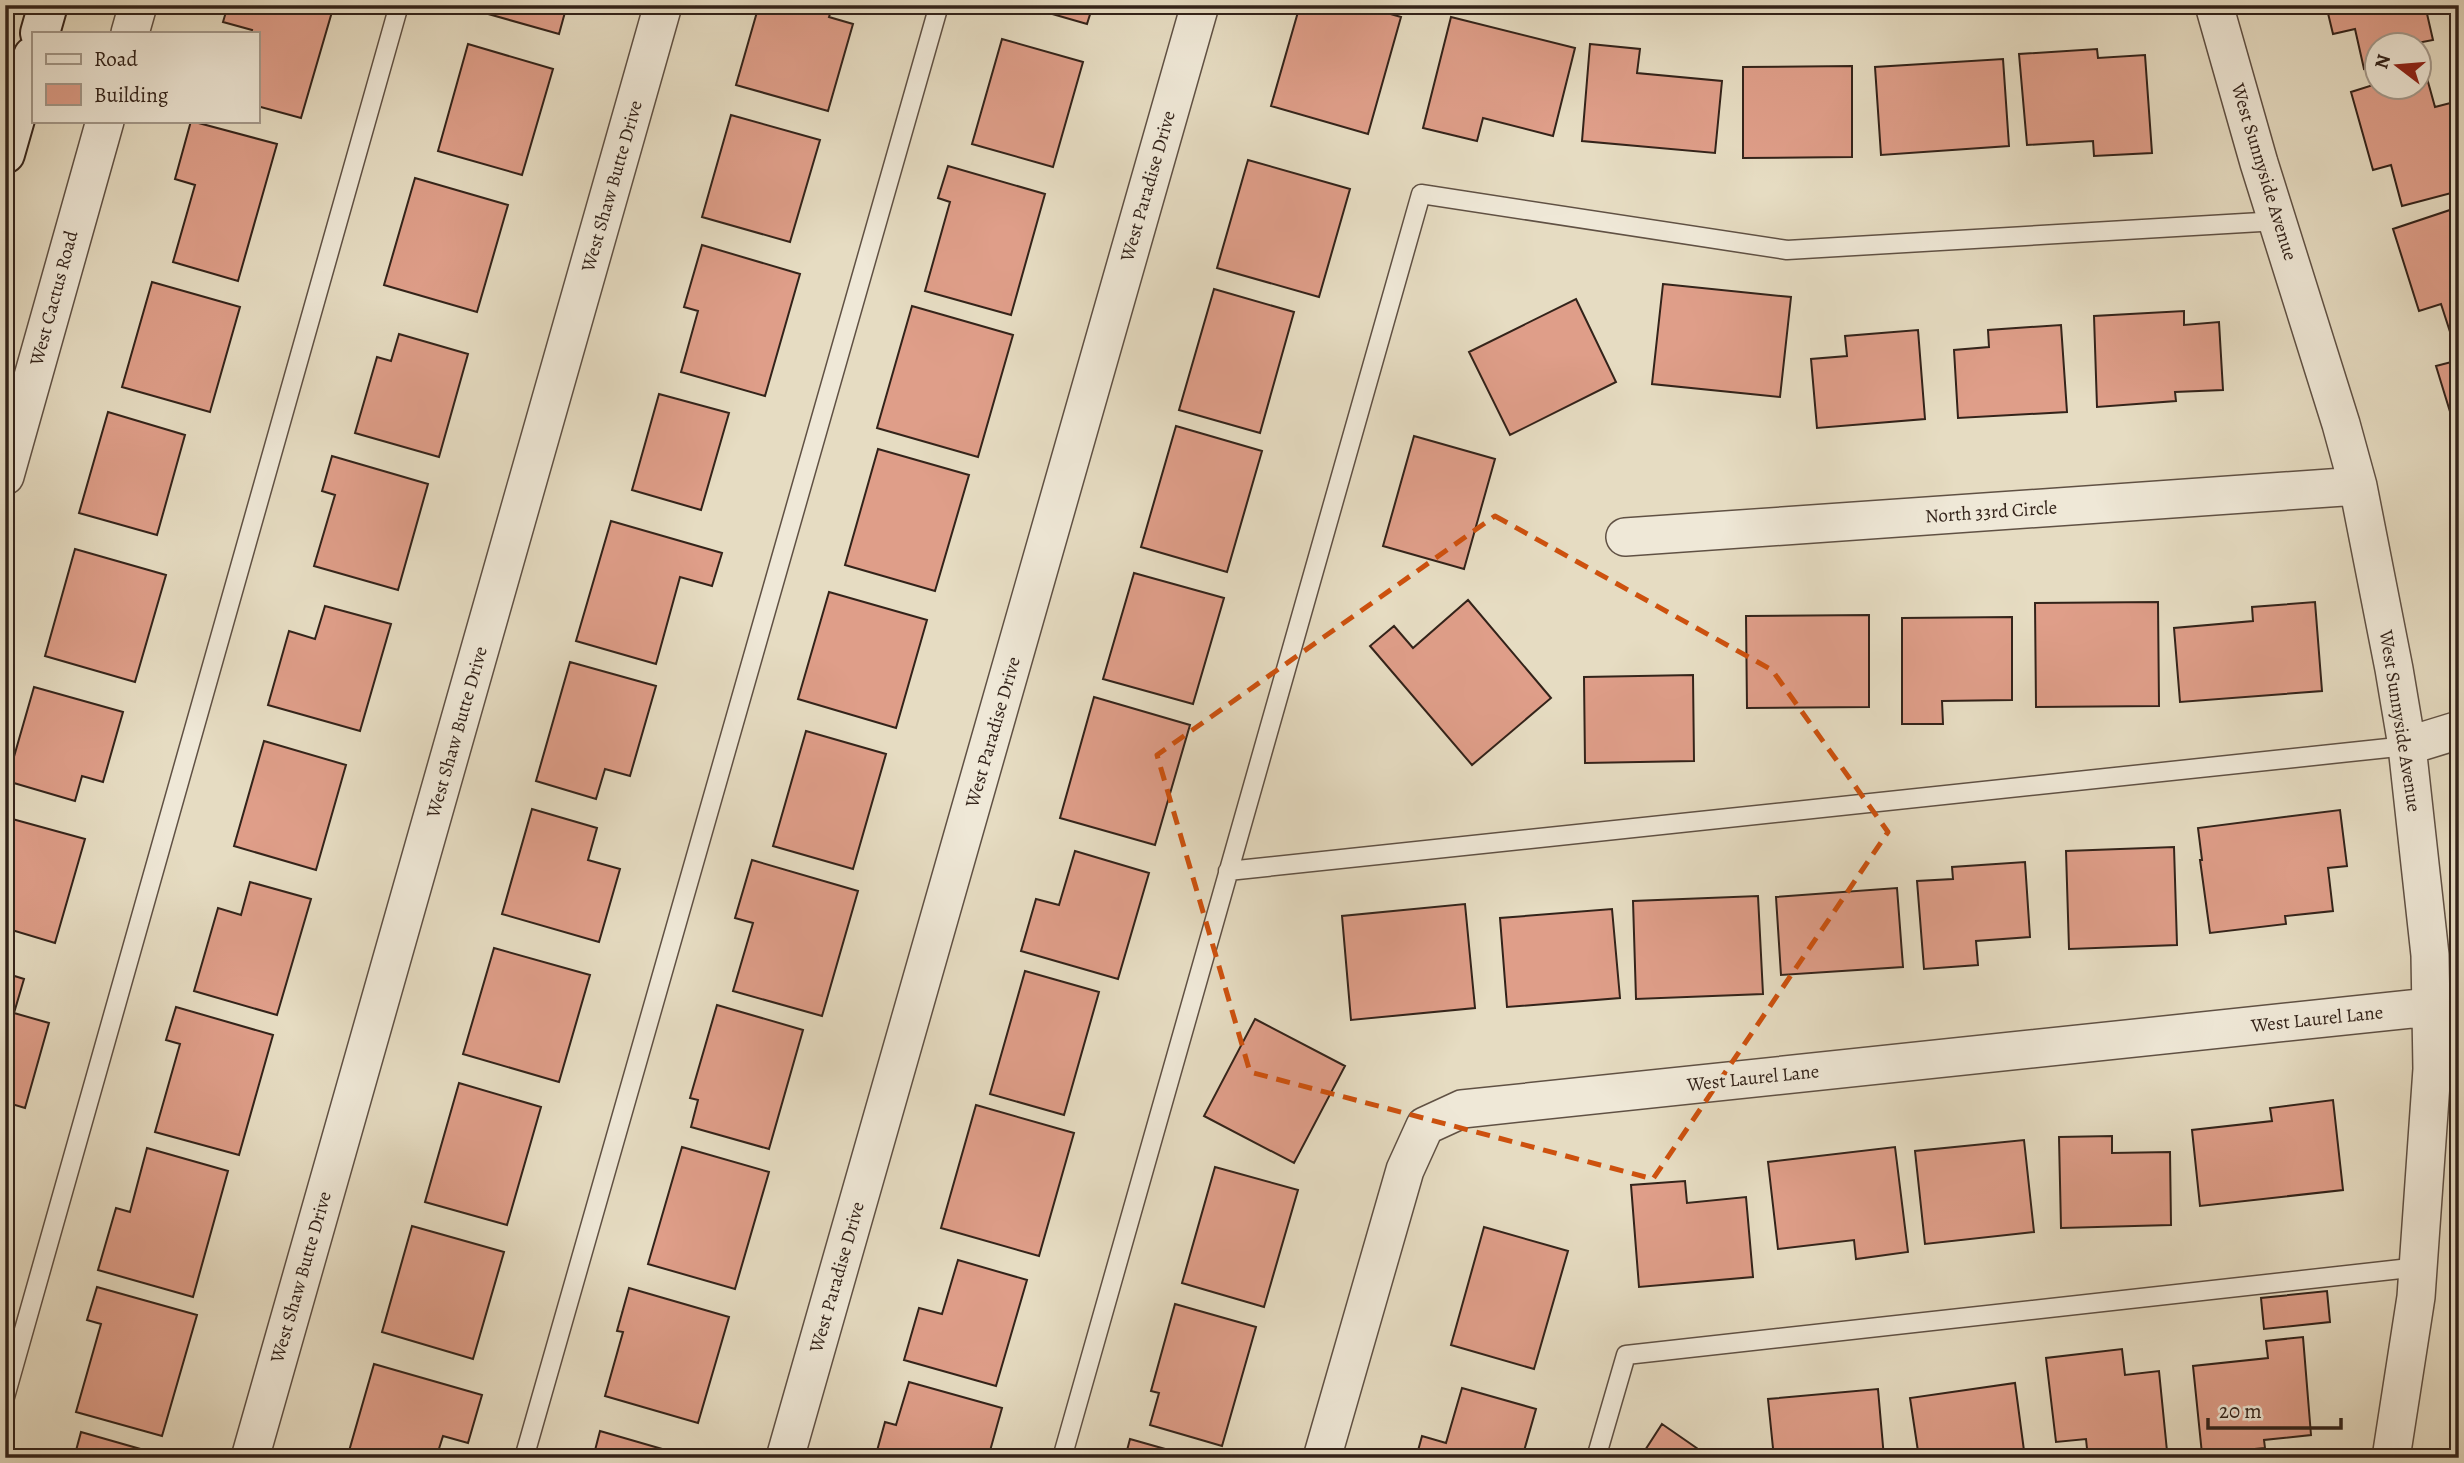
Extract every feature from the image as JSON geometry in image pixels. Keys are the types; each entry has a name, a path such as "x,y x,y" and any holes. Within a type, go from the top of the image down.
{"main road":[{"path":"40,32 48,5"},
{"path":"5,154 32,59"}],"street":[{"path":"130,32 138,5"},
{"name":"West Shaw Butte Drive","path":"250,1458 663,5"},
{"name":"West Paradise Drive","path":"785,1458 1200,5"},
{"name":"West Sunnyside Avenue","path":"2214,5 2259,163 2358,486 2395,669 2407,747 2430,955 2432,1069 2416,1297 2391,1458"},
{"name":"West Cactus Road","path":"5,476 105,122"},
{"name":"North 33rd Circle","path":"1625,537 2358,486"},
{"path":"2407,747 2459,730"},
{"name":"West Laurel Lane","path":"1322,1458 1405,1170 1425,1126 1462,1109 2430,1007"}],"lane":[{"path":"5,1397 399,5"},
{"path":"524,1458 939,5"},
{"path":"1062,1458 1421,194 1787,250 2278,221"},
{"path":"1228,871 2407,747"},
{"path":"1596,1458 1626,1355 2418,1267"}],"highlighted area":[{"path":"1495,516 1772,670 1888,832 1653,1179 1250,1072 1157,755"}],"building":[{"path":"228,5 334,5 301,118 259,107 259,32 223,22"},
{"path":"468,5 567,5 559,34 467,8"},
{"path":"759,5 833,5 829,17 853,24 828,111 736,85"},
{"path":"1021,5 1093,5 1087,24"},
{"path":"1300,5 1359,5 1401,17 1368,134 1271,106"},
{"path":"2326,5 2425,5 2431,32 2362,32 2362,60 2355,29 2333,34"},
{"path":"1451,17 1575,48 1553,136 1483,118 1477,141 1423,128"},
{"path":"1002,39 1083,62 1053,167 972,144"},
{"path":"468,44 553,69 522,175 438,151"},
{"path":"1590,44 1640,49 1637,73 1722,81 1715,153 1582,141"},
{"path":"2097,49 2098,58 2145,55 2152,153 2094,156 2093,141 2027,145 2019,54"},
{"path":"2003,59 2009,146 1881,155 1875,67"},
{"path":"1852,66 1852,157 1743,158 1743,67"},
{"path":"2362,88 2362,102 2432,102 2432,96 2435,107 2458,101 2459,191 2402,206 2391,165 2373,170 2351,92"},
{"path":"731,115 820,140 790,242 702,217"},
{"path":"191,122 277,144 238,281 173,262 195,185 175,179"},
{"path":"1248,160 1350,189 1319,297 1217,268"},
{"path":"948,166 1045,194 1011,315 925,291 950,202 938,198"},
{"path":"415,178 508,205 477,312 384,285"},
{"path":"2459,207 2459,336 2452,338 2441,304 2419,311 2393,229"},
{"path":"702,245 800,274 765,396 681,372 698,311 684,307"},
{"path":"152,282 240,307 210,412 122,387"},
{"path":"1663,284 1791,297 1780,397 1652,384"},
{"path":"1214,289 1294,312 1260,433 1179,410"},
{"path":"1576,299 1616,382 1510,435 1469,352"},
{"path":"912,306 1013,335 978,457 877,428"},
{"path":"2184,311 2184,325 2219,322 2223,390 2175,392 2176,401 2097,407 2094,316"},
{"path":"2061,325 2067,412 1958,418 1954,350 1989,347 1988,330"},
{"path":"1918,330 1925,419 1817,428 1811,359 1847,356 1845,336"},
{"path":"399,334 468,354 439,457 355,433 377,357 391,361"},
{"path":"2459,360 2459,441 2436,366"},
{"path":"659,394 729,413 701,510 632,490"},
{"path":"108,412 185,435 157,535 79,513"},
{"path":"1176,426 1262,451 1227,572 1141,547"},
{"path":"1414,436 1495,459 1464,569 1383,546"},
{"path":"878,449 969,475 935,591 845,565"},
{"path":"332,456 428,484 398,590 314,566 335,495 322,491"},
{"path":"611,521 722,553 712,586 680,577 656,664 576,641"},
{"path":"75,549 166,575 135,682 45,656"},
{"path":"1134,573 1224,598 1193,704 1103,679"},
{"path":"829,592 927,620 896,728 798,699"},
{"path":"1468,600 1551,698 1472,765 1370,646 1394,626 1413,648"},
{"path":"2158,602 2159,706 2036,707 2035,603"},
{"path":"2315,602 2322,691 2180,702 2174,628 2253,621 2252,607"},
{"path":"325,606 391,624 360,731 268,705 289,631 315,639"},
{"path":"1869,615 1869,707 1747,708 1746,616"},
{"path":"2012,617 2012,700 1942,701 1943,724 1902,724 1902,618"},
{"path":"570,662 656,686 630,776 605,769 596,799 536,781"},
{"path":"1693,675 1694,761 1585,763 1584,677"},
{"path":"34,687 123,712 103,782 82,776 75,801 7,781"},
{"path":"1094,697 1190,725 1155,845 1060,818"},
{"path":"806,731 886,754 853,869 773,846"},
{"path":"264,741 346,765 316,870 234,846"},
{"path":"532,809 597,828 588,860 620,869 599,942 502,914"},
{"path":"2340,810 2347,866 2328,868 2333,911 2285,916 2286,924 2210,933 2198,828"},
{"path":"5,817 85,839 55,943 5,928"},
{"path":"2174,847 2177,945 2069,949 2066,851"},
{"path":"1075,851 1149,873 1118,979 1021,951 1036,899 1059,905"},
{"path":"752,860 858,891 822,1016 733,991 753,923 735,918"},
{"path":"2025,862 2030,937 1976,941 1978,965 1924,969 1917,881 1953,879 1952,867"},
{"path":"250,882 311,899 277,1015 194,991 218,908 241,915"},
{"path":"1897,888 1903,967 1781,975 1776,897"},
{"path":"1758,896 1763,994 1636,999 1633,901"},
{"path":"1465,904 1475,1008 1351,1020 1342,916"},
{"path":"1612,909 1620,998 1507,1007 1500,918"},
{"path":"494,948 590,975 559,1082 463,1054"},
{"path":"1025,971 1099,992 1064,1115 990,1094"},
{"path":"5,973 24,979 14,1013 49,1023 25,1108 5,1102"},
{"path":"717,1005 803,1030 769,1149 691,1127 698,1100 690,1098"},
{"path":"176,1007 273,1035 239,1155 155,1132 180,1044 166,1040"},
{"path":"1255,1019 1345,1066 1294,1163 1204,1116"},
{"path":"459,1083 541,1107 507,1225 425,1202"},
{"path":"2333,1100 2343,1190 2200,1206 2192,1130 2272,1121 2270,1108"},
{"path":"976,1105 1074,1133 1039,1256 941,1228"},
{"path":"2112,1136 2112,1153 2170,1152 2171,1225 2061,1228 2059,1137"},
{"path":"2024,1140 2034,1232 1925,1244 1915,1151"},
{"path":"682,1147 769,1172 735,1289 648,1264"},
{"path":"1895,1147 1908,1252 1856,1259 1854,1240 1778,1249 1768,1162"},
{"path":"147,1148 228,1171 193,1297 98,1270 116,1208 130,1212"},
{"path":"1215,1167 1298,1190 1264,1307 1182,1283"},
{"path":"1685,1181 1687,1203 1746,1197 1753,1277 1639,1287 1631,1185"},
{"path":"412,1226 504,1252 473,1359 382,1332"},
{"path":"1484,1227 1568,1251 1534,1369 1451,1345"},
{"path":"958,1260 1027,1280 996,1386 904,1360 919,1308 942,1314"},
{"path":"97,1287 197,1315 162,1436 76,1412 101,1324 87,1320"},
{"path":"629,1288 729,1317 698,1423 605,1396 623,1332 617,1331"},
{"path":"2327,1291 2330,1322 2264,1329 2261,1298"},
{"path":"1175,1304 1256,1327 1222,1446 1150,1425 1159,1393 1151,1391"},
{"path":"2303,1337 2311,1435 2264,1440 2265,1448 2202,1454 2193,1366 2268,1358 2266,1341"},
{"path":"2122,1349 2125,1375 2159,1371 2167,1451 2088,1458 2086,1439 2056,1442 2046,1358"},
{"path":"374,1364 482,1395 468,1443 443,1436 436,1458 347,1458"},
{"path":"909,1382 1002,1408 988,1458 875,1458 885,1422 896,1425"},
{"path":"2015,1383 2025,1458 1919,1458 1910,1398"},
{"path":"1462,1388 1536,1409 1522,1458 1416,1458 1422,1436 1446,1443"},
{"path":"1878,1389 1884,1458 1774,1458 1768,1399"},
{"path":"1662,1424 1711,1458 1640,1458"},
{"path":"600,1431 690,1457 690,1458 593,1458"},
{"path":"81,1432 151,1452 149,1458 74,1458"},
{"path":"1130,1439 1197,1458 1125,1458"}]}
